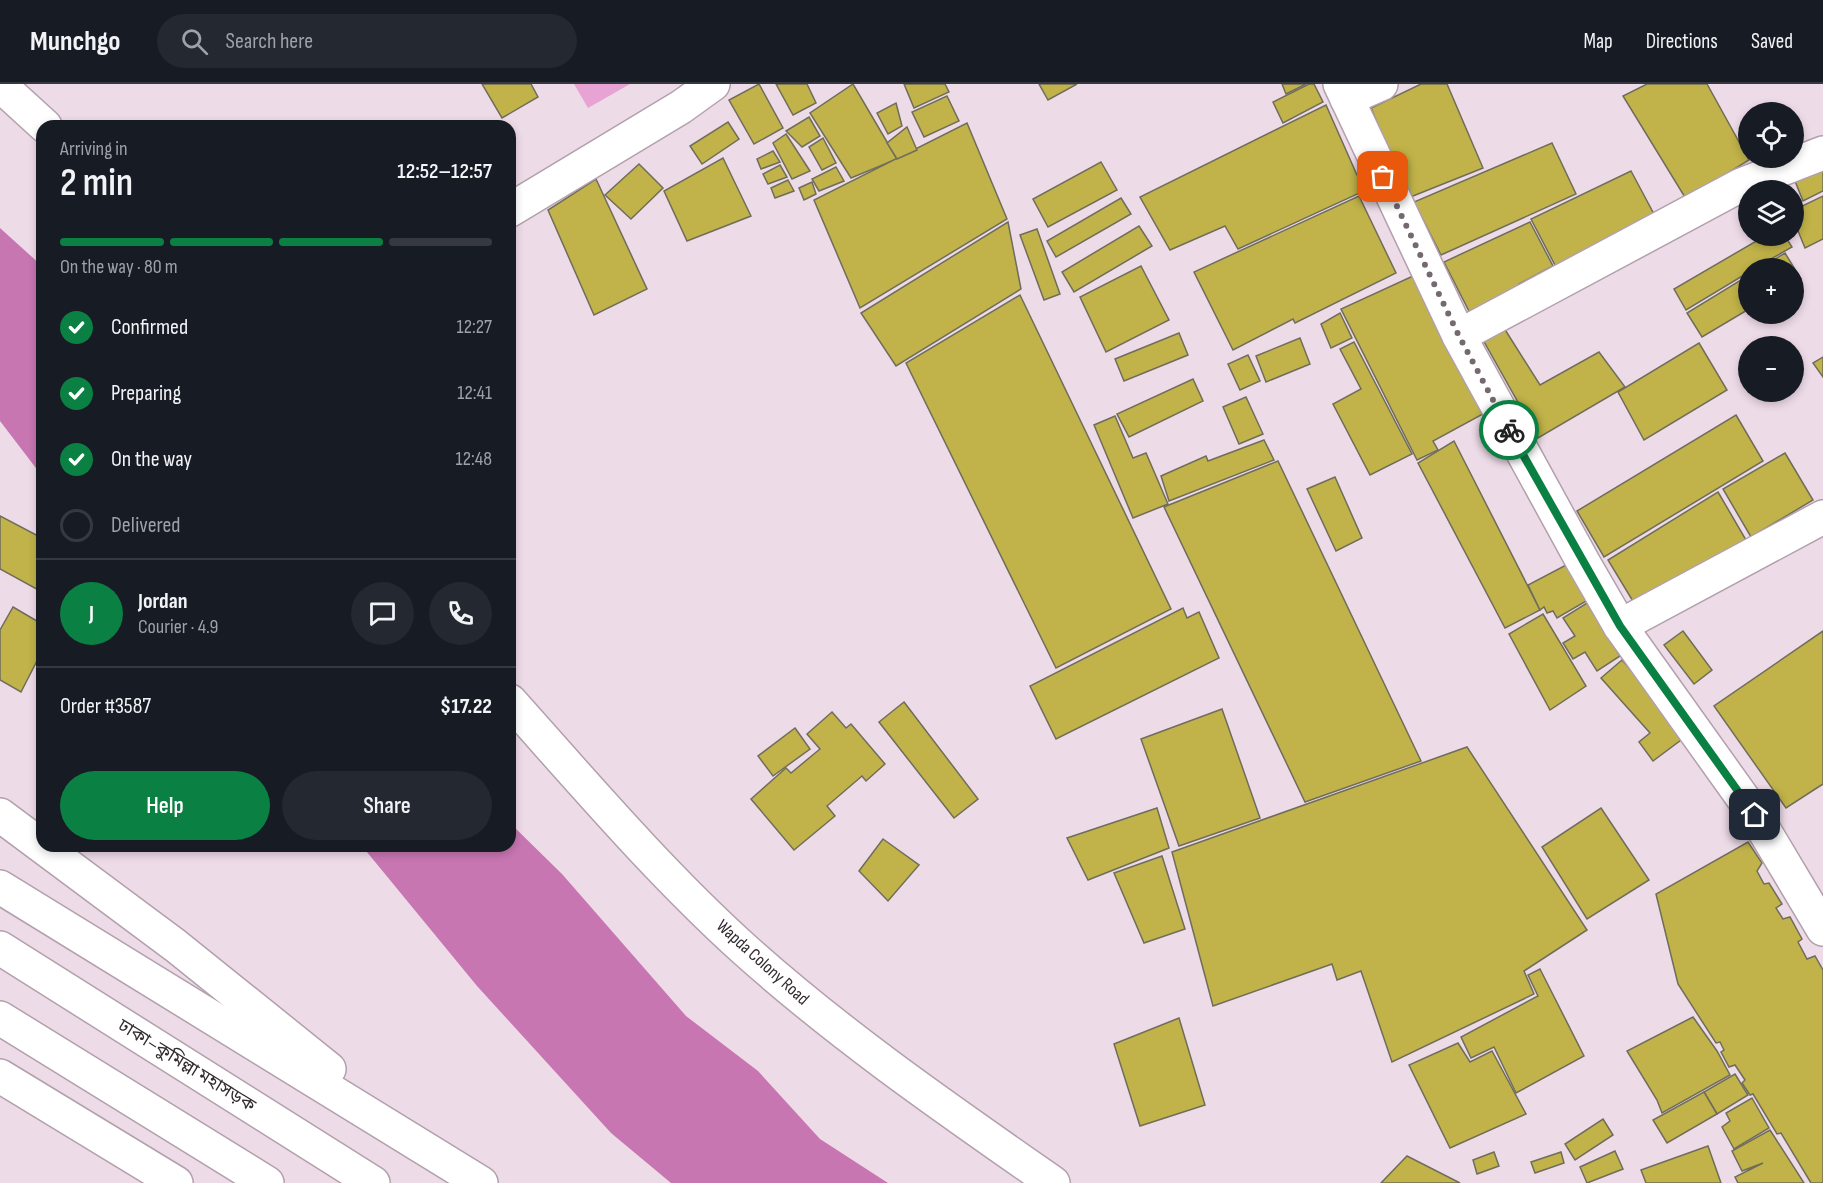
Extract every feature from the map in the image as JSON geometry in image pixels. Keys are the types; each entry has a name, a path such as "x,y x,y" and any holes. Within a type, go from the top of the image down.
{"main road":[{"path":"516,206 681,107 713,84"},
{"path":"1381,84 1344,92 1459,336 1526,462 1620,626 1755,815 1823,929"},
{"path":"0,85 38,120"},
{"path":"1459,336 1741,185 1823,153"},
{"path":"1620,626 1823,517"},
{"name":"Wapda Colony Road","path":"516,708 620,824 744,949 874,1058 1053,1183"},
{"path":"0,815 36,842"},
{"path":"50,852 176,946 306,1049 413,1140"},
{"path":"0,887 481,1183"},
{"name":"ঢাকা–কুমিল্লা মহাসড়ক","path":"0,948 373,1183"},
{"path":"0,1018 267,1183"},
{"path":"0,1076 176,1183"}],"shaded area":[{"path":"574,84 630,84 588,108"},
{"path":"0,228 36,261 36,468 0,421"},
{"path":"516,829 562,874 686,1016 758,1071 820,1139 888,1183 671,1183 611,1133 477,986 367,852 516,852"}],"building":[{"path":"482,84 531,84 538,97 502,118"},
{"path":"759,84 783,128 754,144 729,100"},
{"path":"776,84 807,84 816,103 793,115"},
{"path":"853,84 897,159 851,178 810,113"},
{"path":"904,84 945,84 949,92 914,108"},
{"path":"1039,84 1077,84 1048,100"},
{"path":"1282,84 1306,84 1286,94"},
{"path":"1309,84 1314,84 1323,102 1283,123 1273,102"},
{"path":"1421,84 1447,84 1483,168 1408,198 1371,108"},
{"path":"1647,84 1707,84 1738,140 1738,167 1686,199 1623,96"},
{"path":"947,96 959,121 924,137 912,112"},
{"path":"896,103 902,126 888,134 877,113"},
{"path":"1326,105 1364,191 1238,249 1225,226 1170,250 1140,197"},
{"path":"809,117 820,136 802,147 786,131"},
{"path":"728,122 739,139 702,164 690,146"},
{"path":"967,123 1007,219 860,308 814,200"},
{"path":"907,127 917,150 897,159 887,143"},
{"path":"786,134 810,171 792,179 773,143"},
{"path":"823,138 836,163 822,170 809,147"},
{"path":"1552,143 1576,194 1441,255 1414,202"},
{"path":"773,151 780,162 761,169 757,159"},
{"path":"723,158 751,216 687,241 664,191"},
{"path":"1101,162 1117,190 1048,227 1033,199"},
{"path":"639,164 663,188 631,219 605,195"},
{"path":"780,165 787,177 768,184 763,174"},
{"path":"1823,166 1823,191 1804,200 1804,180 1797,180"},
{"path":"836,167 844,181 819,191 812,179"},
{"path":"1631,171 1655,216 1557,269 1531,219"},
{"path":"596,179 647,289 594,315 548,210"},
{"path":"788,180 794,191 775,198 771,188"},
{"path":"812,182 816,194 804,200 799,188"},
{"path":"1359,196 1396,273 1295,323 1293,319 1233,350 1194,272"},
{"path":"1823,196 1823,239 1805,248 1804,246 1804,205"},
{"path":"1121,198 1131,214 1056,257 1047,241"},
{"path":"1008,222 1021,289 896,366 861,313"},
{"path":"1530,222 1553,266 1519,284 1520,290 1471,315 1444,262"},
{"path":"1139,226 1152,246 1074,292 1062,272"},
{"path":"1037,229 1060,294 1044,300 1020,235"},
{"path":"1748,246 1792,247 1773,258 1738,258 1738,279 1686,310 1674,289"},
{"path":"1785,253 1788,258 1777,258"},
{"path":"1141,266 1169,320 1106,352 1080,297"},
{"path":"1413,276 1483,414 1433,441 1438,450 1417,460 1341,309"},
{"path":"1738,282 1738,316 1702,337 1687,313"},
{"path":"1020,295 1171,609 1056,668 906,363"},
{"path":"1340,313 1352,338 1331,348 1321,324"},
{"path":"1504,328 1540,385 1599,352 1625,387 1538,438 1482,338"},
{"path":"1179,333 1188,355 1124,381 1115,359"},
{"path":"1300,338 1310,364 1266,382 1256,356"},
{"path":"1354,342 1412,454 1370,475 1333,404 1361,389 1340,349"},
{"path":"1699,343 1727,390 1644,440 1618,392"},
{"path":"1248,355 1260,381 1240,390 1228,364"},
{"path":"1823,357 1823,377 1813,363"},
{"path":"1193,379 1203,401 1129,437 1117,414"},
{"path":"1246,397 1263,434 1239,444 1223,407"},
{"path":"1736,415 1763,461 1604,557 1577,511"},
{"path":"1115,416 1133,458 1146,453 1168,504 1133,518 1094,425"},
{"path":"1264,440 1274,460 1169,501 1161,476 1206,456 1208,461"},
{"path":"1454,441 1540,610 1505,628 1418,463"},
{"path":"1785,453 1813,500 1751,537 1723,489"},
{"path":"1278,461 1421,761 1305,802 1164,507"},
{"path":"1335,477 1362,538 1336,551 1307,489"},
{"path":"1718,492 1746,540 1634,603 1608,560"},
{"path":"0,516 36,535 36,589 0,569"},
{"path":"1568,564 1588,600 1557,618 1553,611 1547,613 1544,607 1540,610 1528,585"},
{"path":"1587,603 1620,656 1597,671 1585,652 1573,659 1563,643 1575,636 1563,618"},
{"path":"13,607 36,620 36,663 21,692 0,680 0,630"},
{"path":"1183,608 1187,618 1199,612 1219,658 1056,739 1030,686"},
{"path":"1543,614 1586,686 1550,710 1509,634"},
{"path":"1683,631 1712,670 1694,684 1664,645"},
{"path":"1823,631 1823,784 1786,808 1714,706"},
{"path":"1622,660 1671,715 1685,737 1653,761 1639,742 1650,733 1601,678"},
{"path":"904,702 978,799 954,818 879,722"},
{"path":"1222,709 1260,818 1179,846 1141,739"},
{"path":"832,712 846,728 851,724 885,764 866,781 862,776 827,806 835,816 794,850 751,799 786,768 791,773 820,749 807,734"},
{"path":"795,728 810,749 773,776 758,756"},
{"path":"1467,747 1587,930 1524,971 1534,994 1392,1062 1361,971 1337,980 1332,964 1213,1006 1172,852"},
{"path":"1157,808 1169,848 1088,880 1067,838"},
{"path":"1601,808 1649,880 1587,919 1542,847"},
{"path":"883,839 919,865 888,901 859,871"},
{"path":"1748,842 1762,863 1757,871 1764,884 1769,883 1782,904 1776,908 1783,919 1790,917 1802,939 1798,942 1807,959 1815,956 1823,970 1823,1183 1811,1183 1781,1133 1777,1134 1753,1094 1750,1095 1742,1083 1745,1080 1735,1065 1729,1067 1721,1052 1724,1050 1720,1042 1716,1043 1678,984 1656,894"},
{"path":"1162,856 1185,929 1144,943 1114,873"},
{"path":"1540,969 1584,1056 1516,1093 1494,1047 1471,1058 1461,1037 1538,996 1528,975"},
{"path":"1693,1017 1717,1051 1730,1075 1662,1113 1657,1100 1627,1051"},
{"path":"1179,1018 1205,1105 1140,1126 1114,1044"},
{"path":"1458,1043 1470,1062 1492,1051 1526,1114 1450,1148 1409,1065"},
{"path":"1735,1074 1748,1095 1717,1114 1704,1092"},
{"path":"1704,1092 1717,1114 1667,1143 1653,1120"},
{"path":"1752,1098 1769,1128 1734,1149 1722,1127 1730,1121 1726,1113"},
{"path":"1603,1119 1613,1135 1575,1160 1565,1144"},
{"path":"1770,1130 1804,1183 1738,1183 1735,1177 1763,1163 1742,1171 1732,1151"},
{"path":"1708,1146 1721,1183 1646,1183 1641,1170"},
{"path":"1615,1151 1623,1169 1587,1183 1580,1167"},
{"path":"1494,1152 1499,1166 1477,1174 1473,1160"},
{"path":"1561,1152 1564,1163 1535,1173 1531,1162"},
{"path":"1407,1156 1460,1183 1381,1183"}],"way so far":[{"path":"1383,177 1459,336 1509,430"}],"route":[{"path":"1509,430 1620,626 1755,815"}]}
